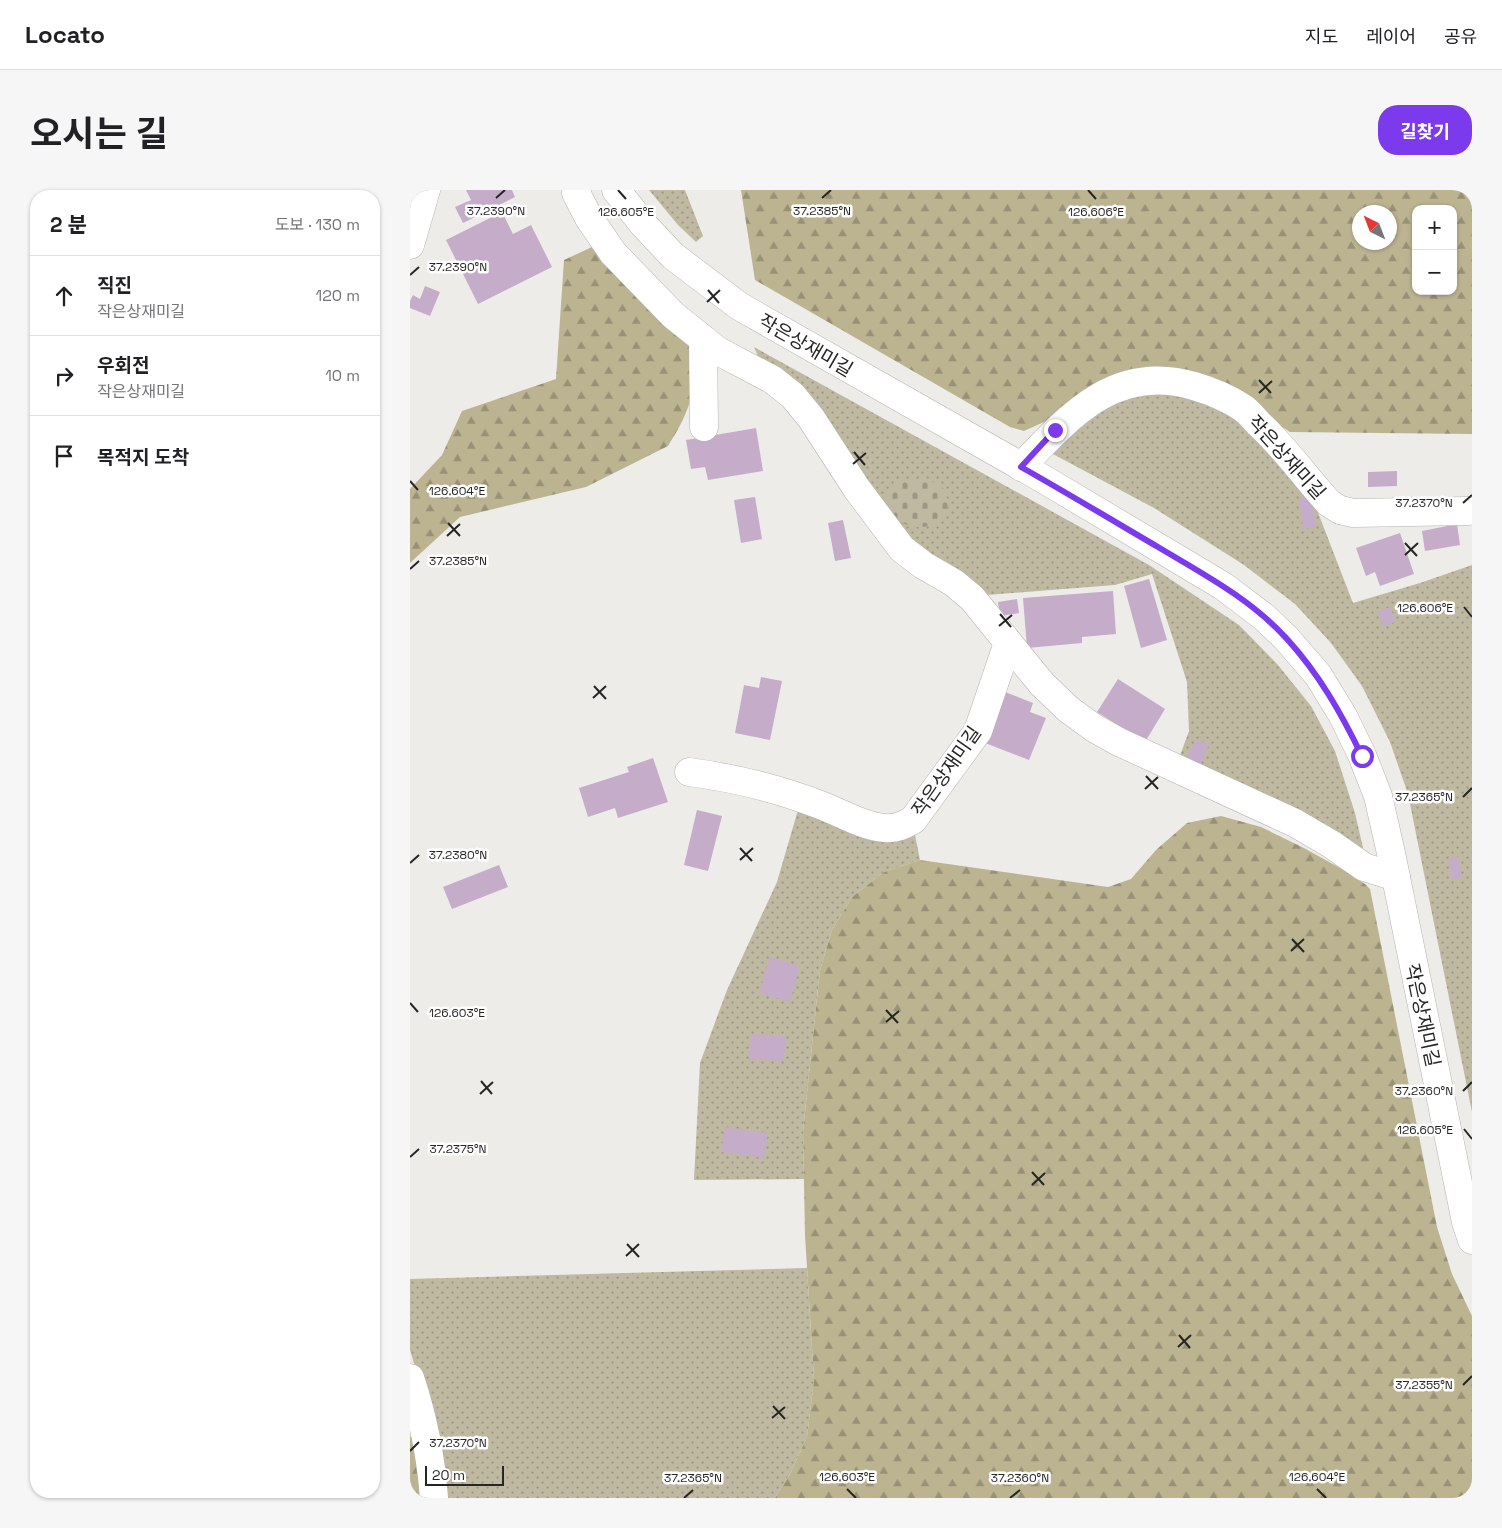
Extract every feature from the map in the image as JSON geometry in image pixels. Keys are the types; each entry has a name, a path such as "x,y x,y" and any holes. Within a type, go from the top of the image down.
{"street":[{"path":"410,244 426,190"},
{"path":"576,190 589,218 613,253 673,315 718,351 773,380 793,396 811,418 857,489 902,549 923,565 954,583 972,598 1042,684 1068,709 1094,728 1135,750 1294,823 1331,844 1364,867 1396,877"},
{"name":"작은상재미길","path":"616,190 643,224 690,271 738,306 1021,467 1223,586 1258,611 1286,638 1318,675 1343,716 1378,796 1466,1222 1472,1240"},
{"path":"628,268 659,241"},
{"path":"703,339 704,427"},
{"name":"작은상재미길","path":"1021,467 1055,430 1086,404 1118,387 1145,380 1178,382 1211,391 1243,408 1271,434 1329,503 1340,510 1353,513 1468,511"},
{"name":"작은상재미길","path":"689,772 718,776 785,794 823,806 870,825 886,828 899,827 914,820 978,731 1008,643"},
{"path":"410,1378 425,1428 432,1468 434,1498"}],"green space":[{"path":"649,190 685,190 703,236 696,242 678,225"},
{"path":"741,190 1472,190 1472,434 1290,432 1209,380 1075,402 1044,422 1024,431 1010,427 755,280"},
{"path":"592,247 690,341 693,373 691,399 676,433 668,446 586,487 460,517 410,563 410,489 442,455 462,411 556,379 564,260"},
{"path":"754,347 1149,565 1239,625 1278,665 1311,706 1335,751 1355,813 1364,852 1178,761 1189,731 1187,682 1152,574 1115,585 987,595 919,556 760,361"},
{"path":"1189,393 1243,418 1312,497 1353,603 1472,565 1472,1112 1408,794 1390,742 1362,686 1331,643 1295,604 1244,565 1154,508 1051,453 1104,405 1133,394"},
{"path":"926,478 943,488 949,503 944,518 925,527 914,527 902,522 893,514 885,495 900,481"},
{"path":"798,810 914,830 920,860 884,872 852,897 832,930 820,970 803,1131 804,1179 694,1180 700,1063 727,990 777,882"},
{"path":"1221,816 1261,827 1302,847 1340,868 1370,889 1437,1227 1452,1274 1472,1316 1472,1498 775,1498 791,1472 807,1437 814,1380 805,1235 803,1131 820,970 832,930 852,897 884,872 920,860 1108,887 1131,879 1156,850 1187,823"},
{"path":"807,1268 814,1380 807,1437 791,1472 775,1498 441,1498 427,1407 410,1350 410,1279"},
{"path":"410,1436 422,1447 429,1498 410,1498"}],"building":[{"path":"466,190 512,190 515,197 463,223 455,207 471,200"},
{"path":"502,212 513,234 531,225 552,267 478,304 446,240"},
{"path":"425,286 440,292 430,316 410,308 410,301 413,295 420,299"},
{"path":"756,428 763,471 708,480 705,467 691,469 686,440"},
{"path":"1397,471 1397,486 1368,487 1368,472"},
{"path":"755,497 762,539 741,543 734,500"},
{"path":"1312,497 1316,527 1303,529 1299,498"},
{"path":"843,520 851,558 835,561 828,523"},
{"path":"1457,524 1460,545 1425,551 1422,531"},
{"path":"1400,533 1414,574 1380,586 1375,572 1366,576 1356,548"},
{"path":"1149,579 1167,640 1141,648 1124,586"},
{"path":"1113,591 1116,634 1082,637 1082,643 1027,648 1023,598"},
{"path":"1017,599 1019,613 1000,616 998,602"},
{"path":"1391,607 1395,622 1383,626 1378,610"},
{"path":"761,677 782,681 770,740 735,733 744,685 759,688"},
{"path":"1118,679 1165,709 1145,742 1097,712"},
{"path":"1005,692 1033,703 1030,712 1046,718 1029,760 985,743"},
{"path":"1196,739 1209,745 1200,766 1186,760"},
{"path":"653,758 668,802 618,818 615,808 588,817 579,788 629,772 627,767"},
{"path":"697,810 722,816 708,871 684,865"},
{"path":"1459,857 1462,879 1451,880 1448,858"},
{"path":"499,865 508,887 452,909 443,887"},
{"path":"770,957 800,966 790,1002 759,993"},
{"path":"751,1034 786,1036 784,1061 749,1059"},
{"path":"725,1127 768,1133 764,1158 721,1152"}],"route":[{"path":"1055,430 1021,467 1244,600 1286,638 1318,675 1343,716 1362,756"}]}
